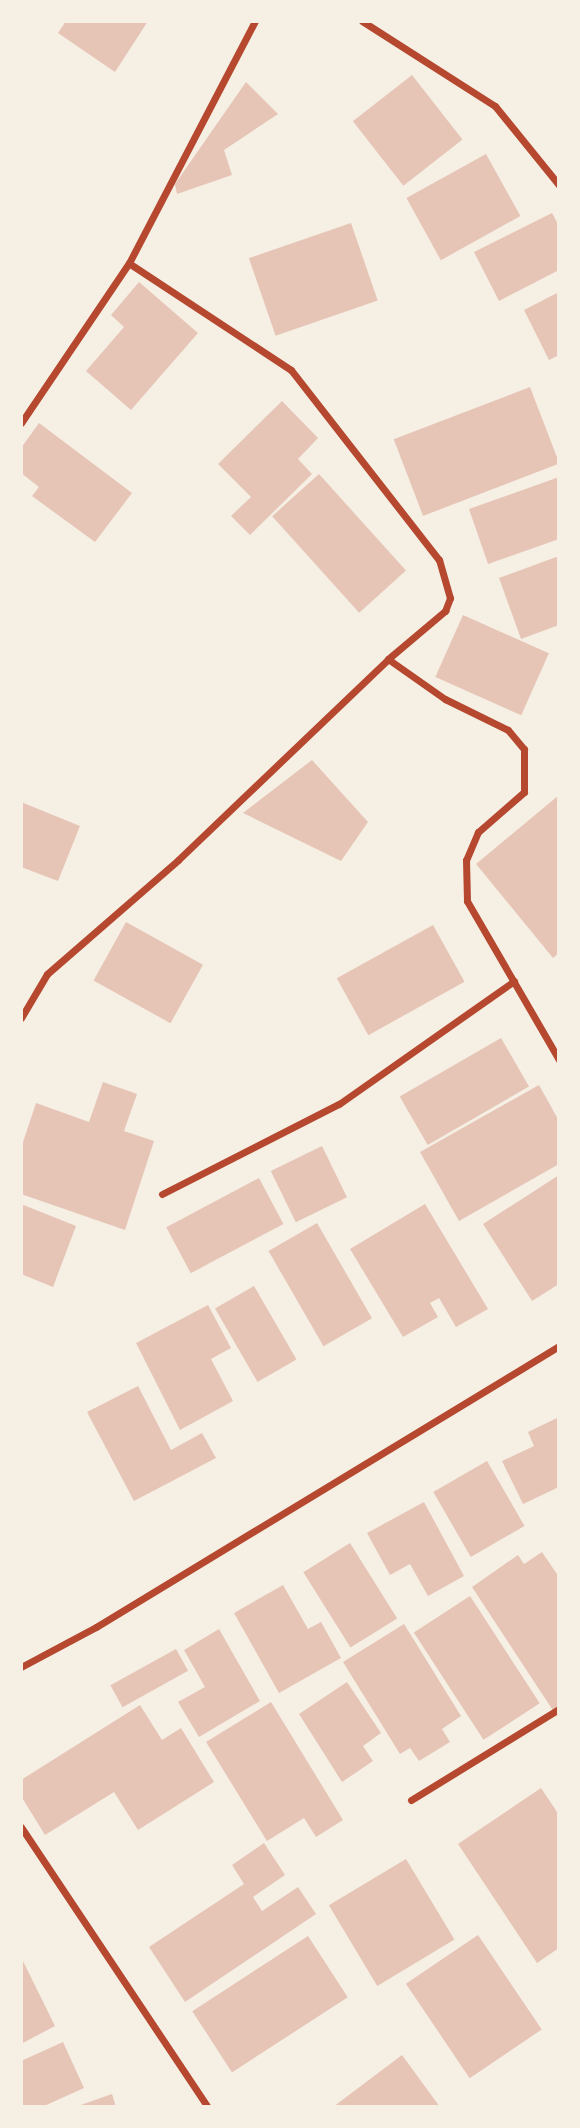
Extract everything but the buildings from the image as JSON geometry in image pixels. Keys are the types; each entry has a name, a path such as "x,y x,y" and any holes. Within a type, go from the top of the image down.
{"street":[{"path":"21,423 129,263 255,21"},
{"path":"362,21 495,106 559,185"},
{"path":"21,1018 47,974 178,860 388,659 445,611 450,598 448,580 439,560 291,370 129,263"},
{"path":"388,659 445,699 508,730 524,748 524,792 478,832 466,860 467,901 559,1060"},
{"path":"162,1194 340,1104 514,981"},
{"path":"21,1667 96,1627 559,1346"},
{"path":"411,1800 559,1709"},
{"path":"21,1827 24,1839 208,2107"}]}
